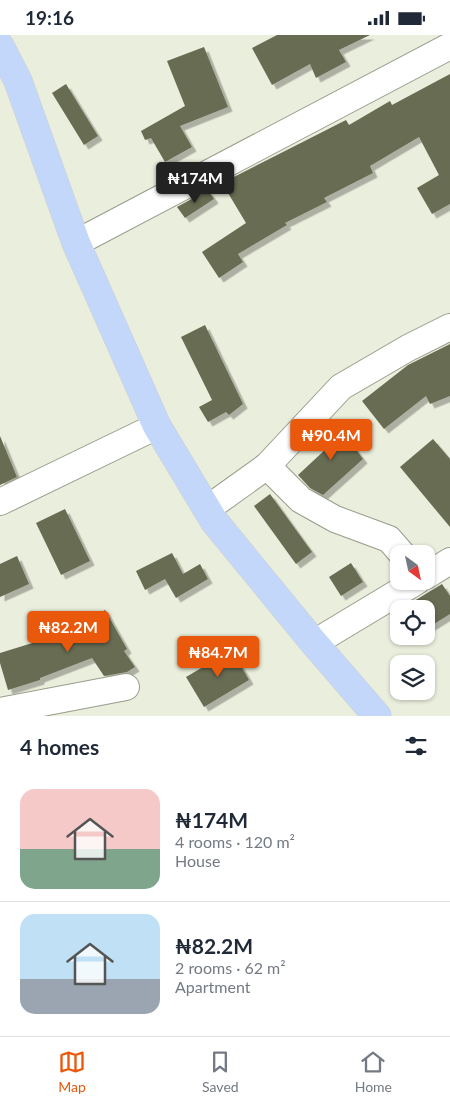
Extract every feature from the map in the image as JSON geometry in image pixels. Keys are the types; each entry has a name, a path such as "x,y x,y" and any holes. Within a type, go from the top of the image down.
{"main road":[{"path":"0,46 18,81 76,243 157,426 214,521 314,643 377,716"}],"street":[{"path":"76,243 450,46"},
{"path":"207,509 267,466 341,387 408,348 450,327"},
{"path":"0,501 157,426"},
{"path":"267,466 301,500 335,519 389,539 394,545"},
{"path":"435,570 450,561"},
{"path":"314,643 402,590"},
{"path":"0,711 126,687"}],"building":[{"path":"277,35 370,35 339,50 346,62 316,78 310,64 272,85 252,48"},
{"path":"204,47 228,107 180,126 192,147 165,162 151,138 145,140 141,131 185,106 167,61"},
{"path":"450,74 450,204 432,214 417,188 439,175 419,137 370,166 373,173 324,198 327,202 285,223 287,225 238,254 243,262 219,278 202,252 246,223 222,183 346,120 349,125 390,101 392,105"},
{"path":"66,84 98,136 84,145 52,93"},
{"path":"208,190 214,199 185,218 177,207"},
{"path":"205,325 243,404 229,415 226,412 208,422 199,407 212,400 181,337"},
{"path":"450,344 450,396 430,404 426,396 384,429 362,401 408,365"},
{"path":"337,423 363,459 323,495 310,488 298,475 327,448 318,436"},
{"path":"0,436 17,477 0,485"},
{"path":"433,439 450,459 450,527 400,467"},
{"path":"270,494 312,552 296,564 254,506"},
{"path":"65,509 90,561 61,575 36,523"},
{"path":"172,553 183,574 200,564 208,579 176,598 165,579 145,590 136,571"},
{"path":"17,556 29,584 0,597 0,564"},
{"path":"351,563 363,582 341,596 329,577"},
{"path":"442,584 450,596 450,614 435,623 435,600 416,600"},
{"path":"105,610 127,649 124,651 135,667 127,672 104,676 92,658 40,678 40,680 8,690 0,663 0,653 42,640 41,638 59,632 60,635"},
{"path":"232,650 249,680 204,707 186,677"}]}
